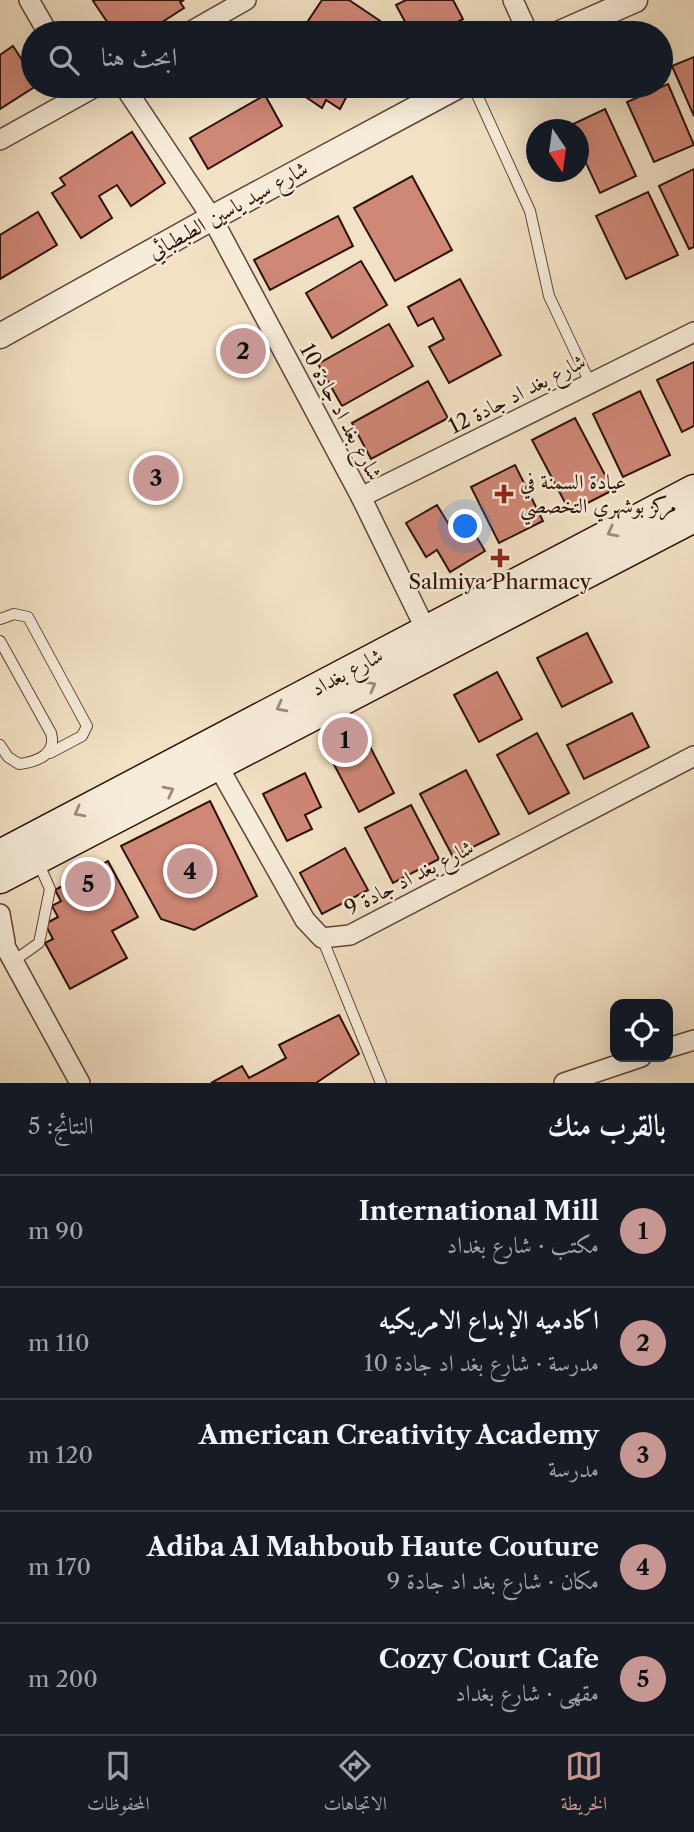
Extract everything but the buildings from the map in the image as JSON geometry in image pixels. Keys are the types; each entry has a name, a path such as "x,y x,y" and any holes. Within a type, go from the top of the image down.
{"main road":[{"name":"شارع بغداد","path":"1,859 694,489"},
{"name":"شارع بغداد","path":"1,859 37,859 694,518"}],"street":[{"path":"29,0 41,21"},
{"path":"209,21 246,0"},
{"path":"513,0 523,21"},
{"path":"587,21 635,0"},
{"path":"0,140 69,98"},
{"name":"شارع بغد اد جادة 10","path":"132,98 212,218 361,497 426,630"},
{"name":"شارع سيد ياسين الطبطبائي","path":"0,336 436,98"},
{"name":"شارع بغد اد جادة 12","path":"361,497 694,332"},
{"name":"شارع بغد اد جادة 9","path":"322,938 351,935 694,756"},
{"path":"218,766 305,920 322,938"},
{"path":"0,914 2,939 80,1083"},
{"path":"673,1046 694,1040"},
{"path":"564,1083 625,1062"}],"lane":[{"path":"478,98 530,211 549,296 590,383"},
{"path":"0,619 14,614 28,617 87,726 82,736 32,763 19,764 8,757 0,745"},
{"path":"0,641 51,733 54,742 50,752"},
{"path":"15,960 39,943 50,889 37,859"},
{"path":"322,938 381,1083"}],"place":[{"name":"اكادميه الإبداع الامريكيه","path":"243,351"},
{"name":"American Creativity Academy","path":"156,478"},
{"name":"عيادة السمنة في مركز بوشهري التخصصي","path":"504,494"},
{"name":"Salmiya Pharmacy","path":"500,558"},
{"name":"International Mill","path":"345,740"},
{"name":"Adiba Al Mahboub Haute Couture","path":"190,871"},
{"name":"Cozy Court Cafe","path":"88,884"}]}
